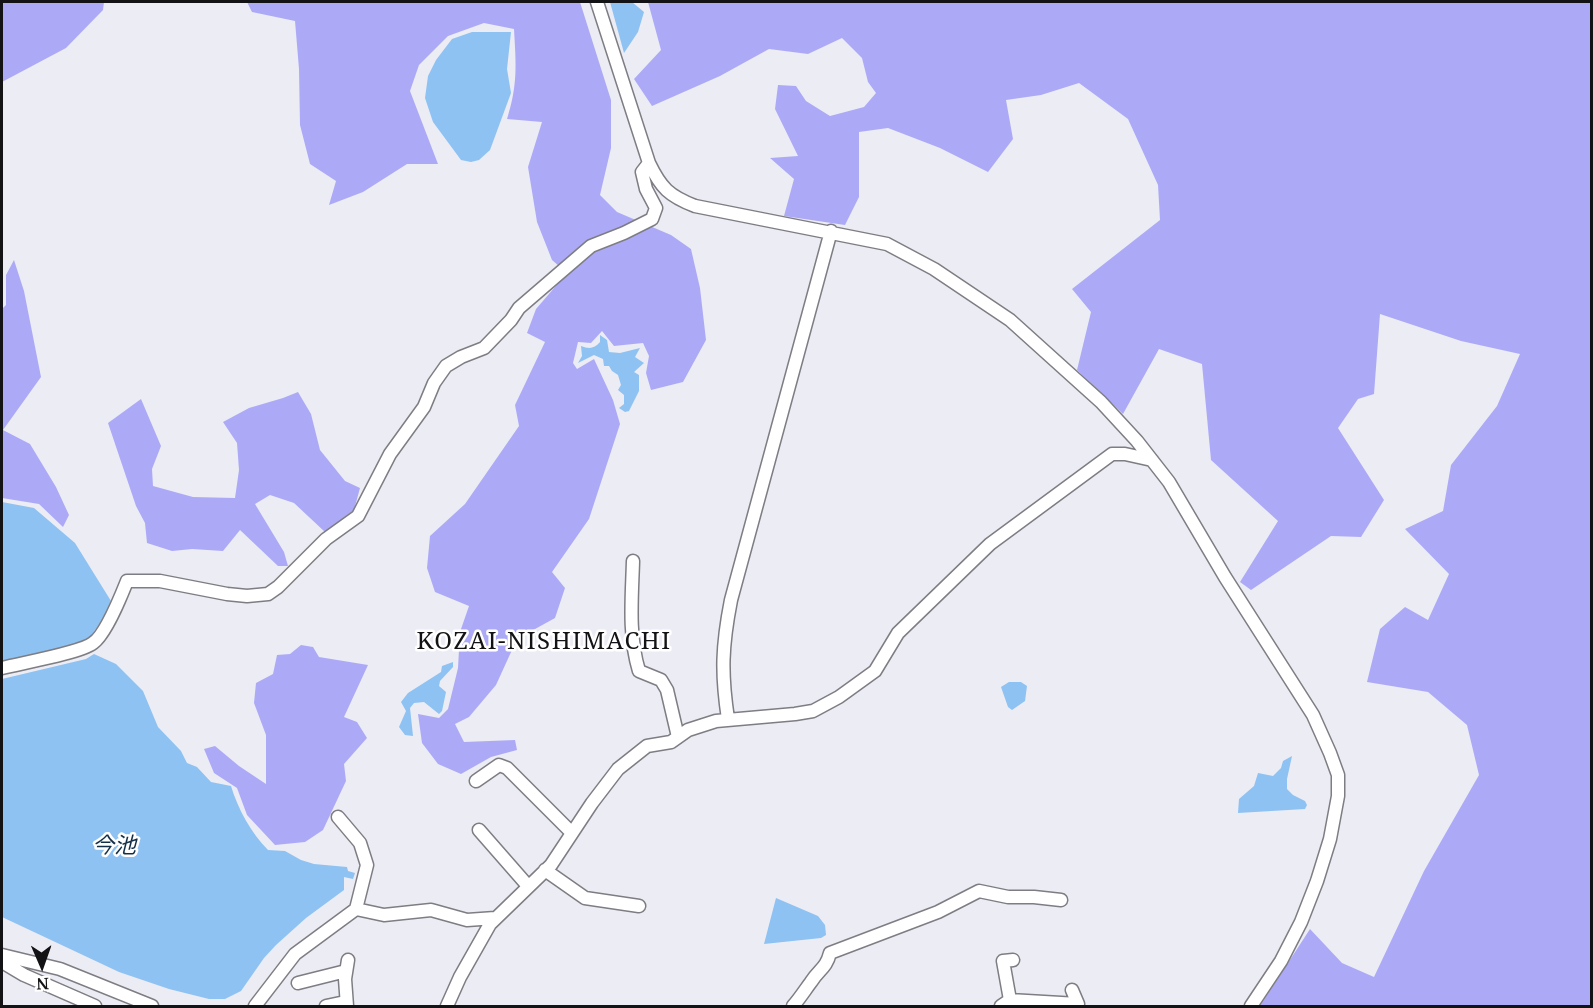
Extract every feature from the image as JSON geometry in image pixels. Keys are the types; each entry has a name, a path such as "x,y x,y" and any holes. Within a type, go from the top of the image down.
{"street":[{"path":"597,2 649,163 659,184 676,199 695,207 887,243 934,269 1010,320 1101,402 1169,482 1225,577 1313,715 1338,775 1338,796 1330,839 1317,881 1301,922 1286,951 1251,1006"},
{"path":"2,668 80,649 94,643 117,605 127,581 160,581 247,596 268,594 278,587 326,539 358,516 390,453 424,407 434,383 446,366 484,348 512,320 519,308 591,246 652,219 656,208 646,189 642,172 649,163"},
{"path":"729,719 722,658 731,600 831,231"},
{"path":"447,1006 490,924 545,870 618,769 647,746 671,742 688,730 716,721 813,711 839,697 874,671 898,633 990,543 1112,454 1125,454 1152,460"},
{"path":"633,561 632,636 635,656 639,671 660,680 667,690 678,737"},
{"path":"476,781 499,765 507,768 572,833"},
{"path":"255,1006 295,954 356,909 367,865 360,843 338,817"},
{"path":"479,830 528,886"},
{"path":"545,870 585,898 639,906"},
{"path":"793,1006 805,993 811,980 827,965 830,953 938,912 979,891 1008,897 1061,900"},
{"path":"356,909 384,915 431,910 468,920 495,918"},
{"path":"2,955 60,969 152,1006"},
{"path":"1013,960 1003,961 1006,1003 1078,1004 1072,990"},
{"path":"2,962 24,975 95,1006"},
{"path":"298,983 347,966 346,1004 326,1006"}],"shaded area":[{"path":"2,2 104,2 103,10 66,48 2,82"},
{"path":"247,2 580,2 611,100 611,148 600,195 617,212 671,235 691,249 700,288 706,340 683,382 651,390 646,373 649,356 643,343 614,346 602,331 591,343 578,342 573,363 577,369 594,359 613,400 620,424 589,519 552,572 565,588 555,618 517,639 496,685 469,717 455,724 464,742 515,740 517,750 491,757 461,774 438,764 422,743 418,714 439,718 448,709 458,668 460,632 469,606 435,592 427,568 430,536 465,504 519,426 515,405 545,342 527,333 536,309 567,273 552,260 537,222 528,167 542,122 507,119 515,85 514,29 484,23 448,36 419,65 410,91 438,164 407,164 363,192 329,205 336,181 310,164 300,125 295,21 252,12"},
{"path":"648,2 1591,2 1591,1006 1260,1006 1310,929 1342,963 1374,977 1424,871 1479,775 1467,725 1428,692 1367,682 1380,629 1405,607 1428,620 1449,574 1405,529 1443,511 1451,465 1497,406 1520,354 1461,341 1380,314 1374,394 1358,399 1338,428 1384,500 1361,537 1331,536 1251,590 1240,582 1278,521 1211,460 1202,364 1159,349 1123,414 1077,370 1091,312 1072,289 1160,220 1158,185 1128,119 1079,83 1041,95 1006,100 1013,139 988,172 940,148 888,128 859,132 859,197 845,225 784,216 794,179 770,158 798,156 775,109 778,85 796,86 806,101 830,116 864,107 876,93 868,82 862,58 842,38 808,54 769,49 720,76 652,106 634,79 661,50"},
{"path":"14,260 24,291 41,377 3,430 30,444 56,487 69,515 63,527 39,504 2,498 2,309 6,305 6,275"},
{"path":"298,392 311,414 320,450 345,481 360,488 354,510 325,532 294,503 270,495 255,504 284,552 288,566 278,566 240,530 223,551 192,549 172,551 147,543 145,523 136,506 108,423 141,399 161,446 152,469 153,486 193,497 235,498 239,470 237,443 223,422 249,408"},
{"path":"301,645 313,647 319,657 368,665 344,717 357,722 367,738 344,764 346,781 323,830 305,842 275,845 247,815 237,788 214,773 204,749 215,746 266,784 266,735 254,703 256,683 273,674 277,655 290,654"}],"water":[{"path":"610,2 632,2 644,12 638,32 624,53"},
{"path":"472,32 511,32 507,69 511,93 490,150 479,160 471,162 461,160 433,122 425,98 428,76 436,60 452,39"},
{"path":"600,335 607,340 609,352 620,353 640,348 635,357 644,363 634,372 639,375 639,391 629,411 625,412 619,408 624,404 624,395 618,390 621,385 618,375 609,366 604,366 603,359 594,355 578,363 582,356 581,346 589,348 596,346 600,342"},
{"path":"2,502 34,508 75,543 111,601 102,621 86,642 2,662"},
{"name":"今池","path":"94,654 116,664 143,691 158,727 181,751 187,763 197,767 211,782 231,786 246,820 268,850 285,851 314,864 347,867 348,871 355,873 353,879 344,877 344,890 306,918 276,945 241,991 225,999 209,999 169,989 119,972 2,917 2,679 86,659"},
{"path":"453,662 453,667 440,681 439,686 446,692 442,711 439,714 424,702 414,703 410,708 413,736 405,735 399,727 406,711 401,702 408,693 441,672 442,666"},
{"path":"1009,682 1021,682 1027,686 1025,701 1012,710 1008,707 1001,687"},
{"path":"1292,756 1287,789 1305,801 1307,805 1305,809 1238,813 1239,799 1254,786 1258,773 1273,776 1281,768 1283,761"},
{"path":"776,898 818,916 825,925 826,935 821,938 764,944"}],"district":[{"name":"KOZAI-NISHIMACHI","path":"544,642"}]}
